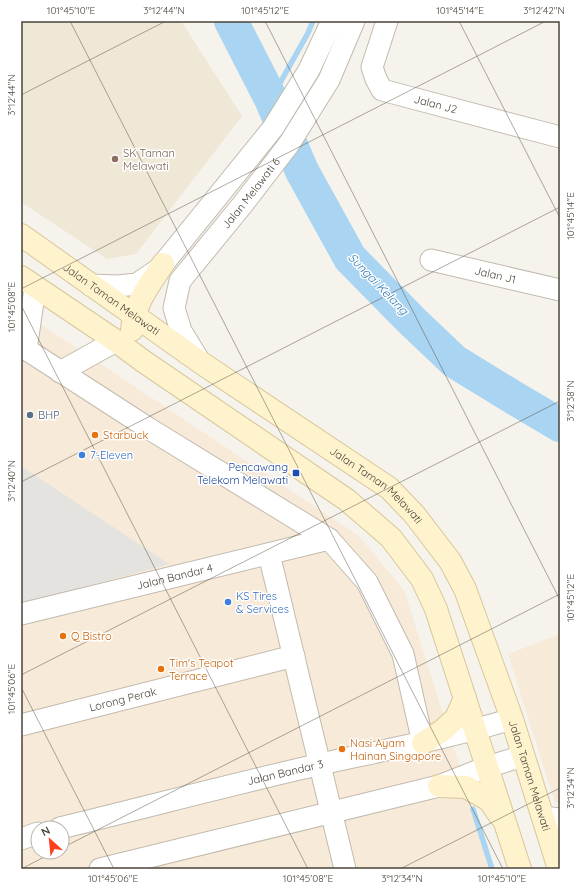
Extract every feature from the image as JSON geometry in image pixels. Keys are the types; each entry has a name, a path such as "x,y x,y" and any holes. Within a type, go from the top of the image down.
{"main road":[{"name":"Jalan Taman Melawati","path":"21,235 200,362 389,488 414,514 450,560 465,589 524,756 551,818 559,869"},
{"path":"143,361 134,346 132,330 134,315 142,297 163,264"},
{"path":"28,283 116,341 347,500 391,538 422,579 433,603 520,869"},
{"path":"423,743 442,732 456,718 465,698"},
{"path":"440,786 466,786 489,800 504,822"}],"street":[{"name":"Jalan Melawati 6","path":"90,285 117,286 137,284 163,264 272,128 309,70 332,21"},
{"name":"Jalan Melawati 6","path":"200,362 181,331 174,308 180,281 243,204 289,144 329,80 354,21"},
{"name":"Jalan J2","path":"388,21 372,66 376,79 382,90 560,137"},
{"name":"Jalan J1","path":"431,260 560,290"},
{"path":"28,283 24,348 60,372 329,539 367,582 404,654 423,743"},
{"path":"60,372 116,341"},
{"name":"Jalan Bandar 4","path":"21,614 329,539"},
{"path":"269,554 346,869"},
{"name":"Lorong Perak","path":"21,725 294,656"},
{"name":"Jalan Bandar 3","path":"70,826 320,764 423,743 512,719"},
{"path":"100,869 440,786 487,767 524,756"}],"shaded area":[{"name":"SK Taman Melawati","path":"21,21 181,21 242,116 136,254 107,259 21,202"},
{"path":"21,311 359,536 404,590 492,869 21,869"},
{"path":"21,466 169,564 21,604"},
{"path":"560,634 560,803 555,803 508,654"}],"waterway":[{"name":"Sungai Kelang","path":"231,21 271,99 302,171 350,258 454,361 560,425"},
{"path":"271,99 308,33 313,21"},
{"path":"473,809 492,869"}],"place":[{"name":"SK Taman Melawati","path":"115,159"},
{"name":"BHP","path":"30,415"},
{"name":"Starbuck","path":"95,435"},
{"name":"7-Eleven","path":"82,455"},
{"name":"Pencawang Telekom Melawati","path":"296,473"},
{"name":"KS Tires & Services","path":"228,602"},
{"name":"Q Bistro","path":"63,636"},
{"name":"Tim's Teapot Terrace","path":"161,669"},
{"name":"Nasi Ayam Hainan Singapore","path":"342,749"}]}
